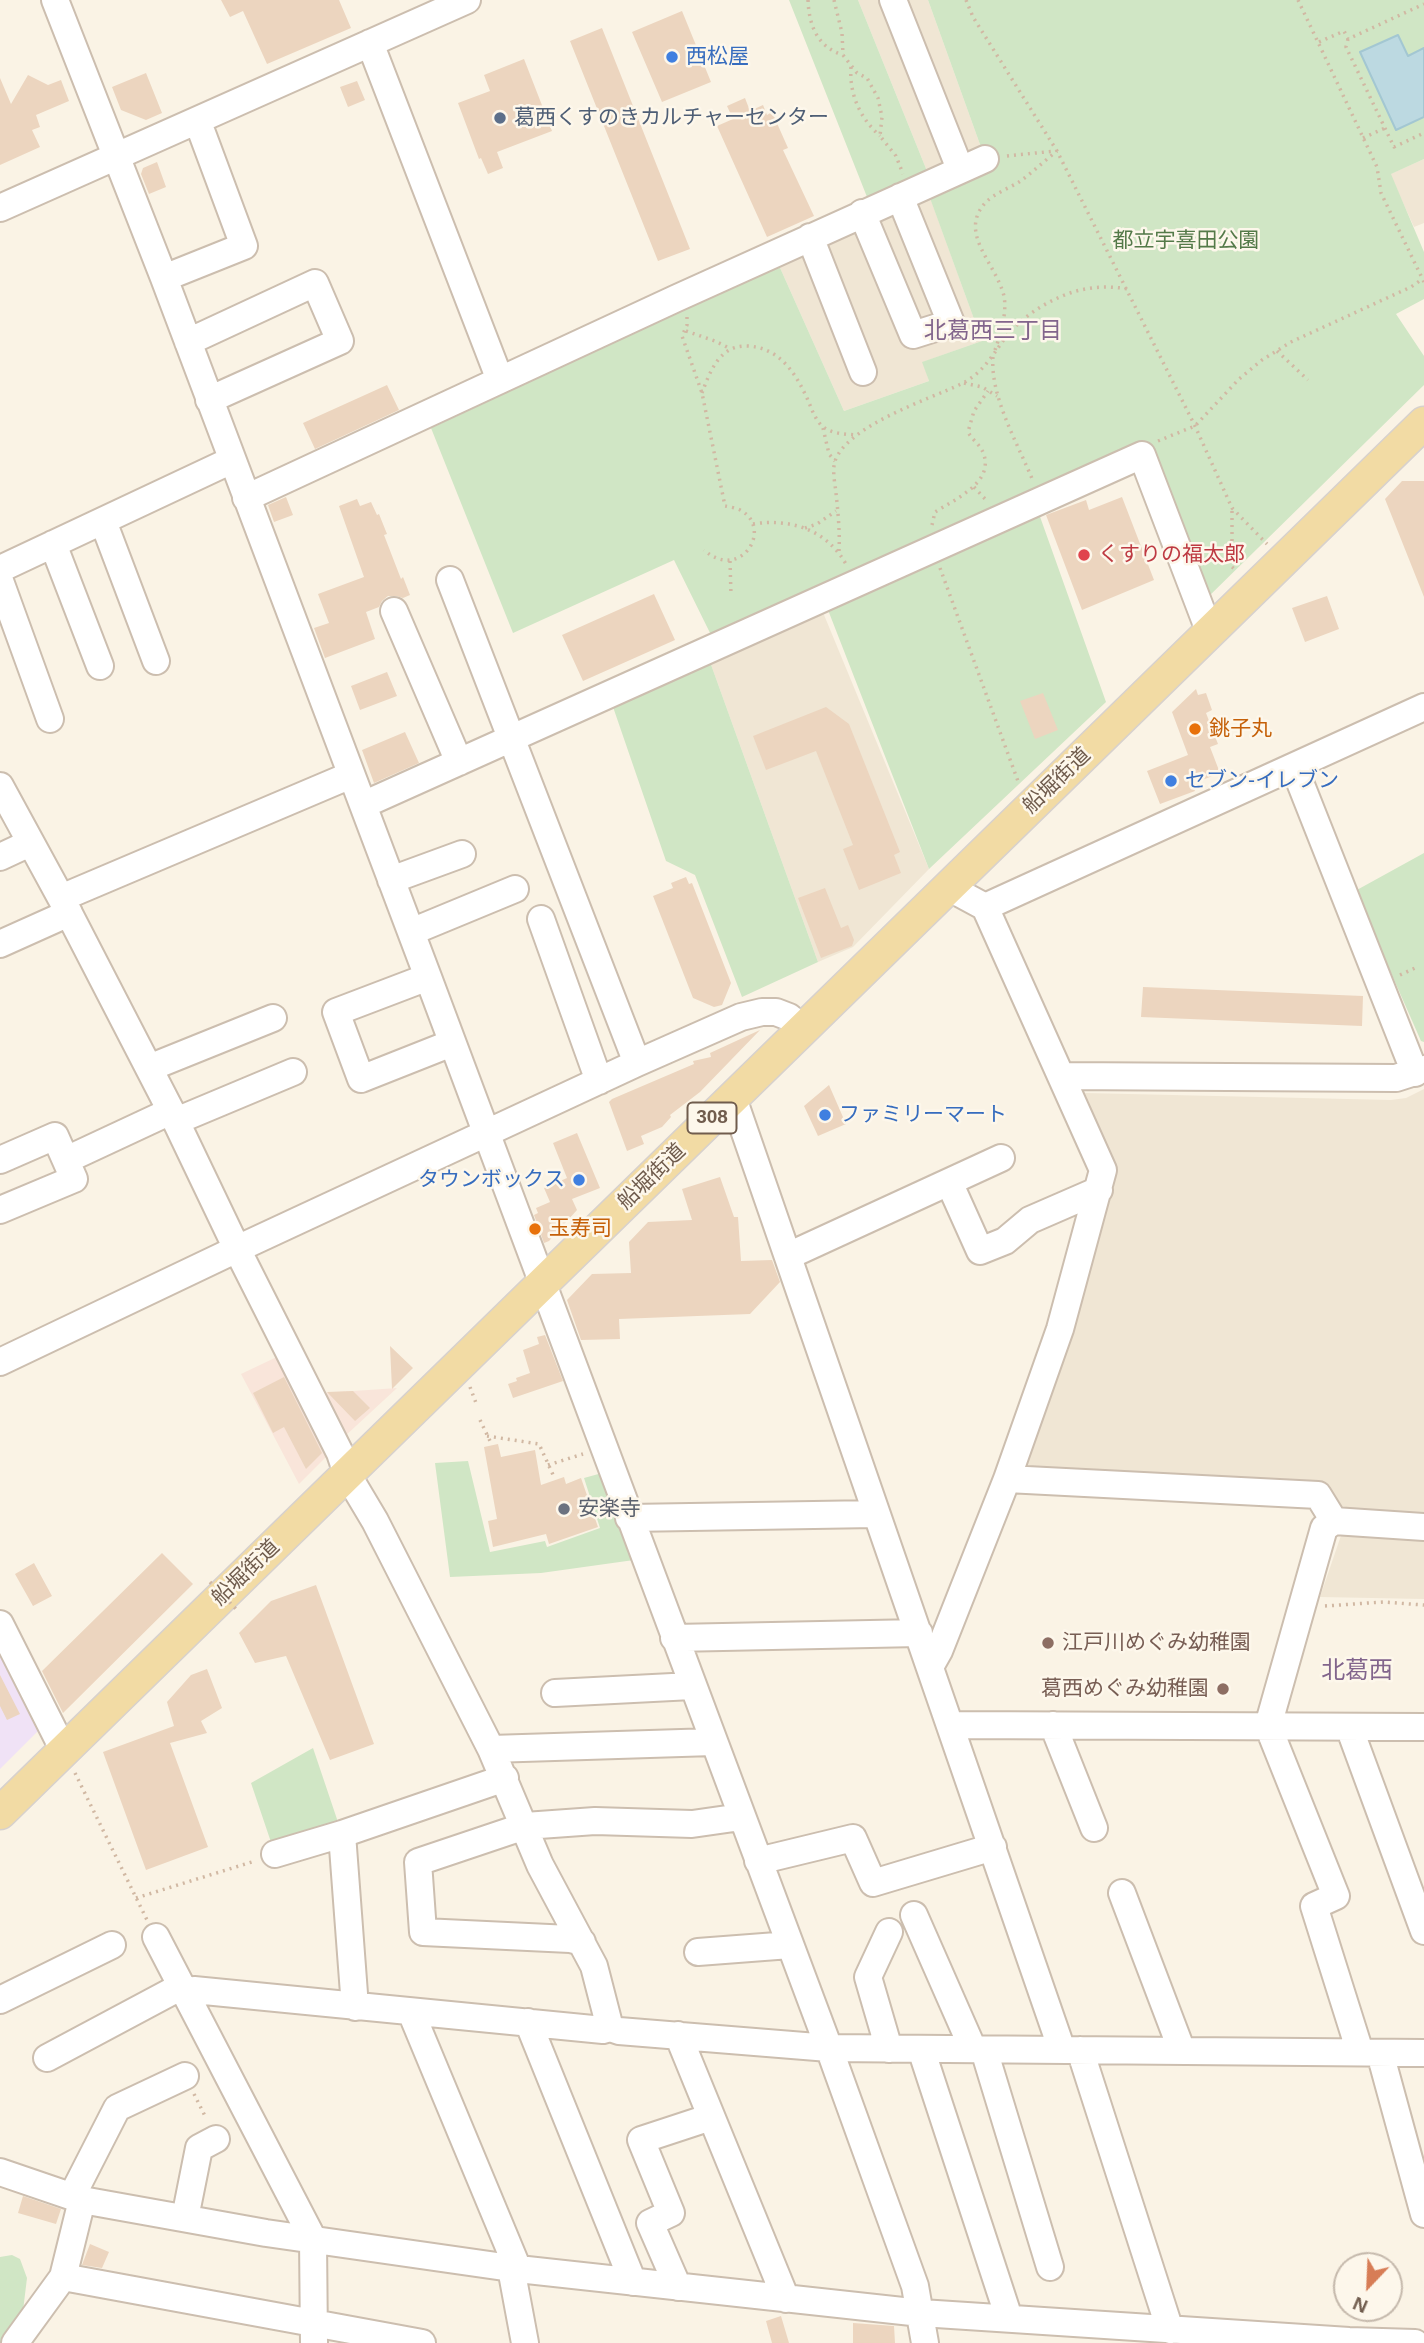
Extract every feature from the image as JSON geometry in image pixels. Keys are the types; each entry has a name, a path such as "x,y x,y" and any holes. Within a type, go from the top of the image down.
{"main road":[{"name":"船堀街道","path":"0,1813 1424,423"}],"street":[{"path":"55,0 164,278 829,2049 915,2286 925,2343"},
{"path":"2,203 370,43 424,9 467,0"},
{"path":"893,0 960,169"},
{"path":"370,43 500,380"},
{"path":"164,278 244,246 202,133"},
{"path":"246,498 862,213 985,159"},
{"path":"862,213 913,335 951,323 905,194"},
{"path":"810,237 863,372"},
{"path":"188,342 315,283 340,341 209,400"},
{"path":"363,805 1142,455 1210,633"},
{"path":"0,569 232,460"},
{"path":"103,521 156,661"},
{"path":"53,544 100,666"},
{"path":"450,580 637,1063"},
{"path":"0,581 50,719"},
{"path":"394,611 459,762"},
{"path":"985,907 1424,707"},
{"path":"1061,1076 1396,1078 1420,1071 1294,767"},
{"path":"0,944 65,906 351,775"},
{"path":"0,786 174,1116 237,1249 340,1453 347,1474 375,1521 491,1748 540,1865 594,1966 610,2028"},
{"path":"0,857 30,843"},
{"path":"391,880 462,853"},
{"path":"930,1667 939,1651 1007,1479 1060,1329 1104,1170 985,907 948,887"},
{"path":"411,932 515,889"},
{"path":"541,919 599,1081"},
{"path":"428,977 336,1012 361,1079 452,1042"},
{"path":"0,1362 237,1249 741,1017 776,1012 802,1028"},
{"path":"149,1068 273,1018"},
{"path":"66,1160 293,1072"},
{"path":"733,1098 875,1514 993,1847 1071,2050 1155,2334"},
{"path":"0,1160 55,1136 74,1179 0,1210"},
{"path":"788,1256 1001,1158"},
{"path":"948,1182 981,1251 1005,1241 1030,1220 1098,1191"},
{"path":"1007,1479 1318,1495 1334,1521"},
{"path":"629,1518 875,1514"},
{"path":"1424,1527 1334,1521 1324,1528 1268,1727 1336,1896 1314,1906 1370,2053 1424,2214"},
{"path":"0,1624 64,1751"},
{"path":"674,1638 919,1633"},
{"path":"555,1693 692,1686"},
{"path":"951,1725 1424,1727"},
{"path":"1053,1725 1094,1828"},
{"path":"1349,1727 1424,1931"},
{"path":"491,1748 713,1741"},
{"path":"275,1854 505,1778"},
{"path":"582,1942 570,1939 423,1932 418,1862 525,1826 595,1821 692,1824 741,1817"},
{"path":"342,1834 355,2007"},
{"path":"758,1861 853,1838 873,1883 993,1847"},
{"path":"1122,1893 1182,2051"},
{"path":"914,1915 979,2050 1050,2267"},
{"path":"889,1931 868,1977 889,2049"},
{"path":"156,1937 181,1990 313,2239 313,2333"},
{"path":"0,2000 112,1945"},
{"path":"698,1952 790,1945"},
{"path":"47,2058 181,1990 829,2049 1424,2053"},
{"path":"411,2012 515,2268 525,2343"},
{"path":"528,2022 634,2282"},
{"path":"678,2035 786,2299"},
{"path":"921,2049 1009,2318"},
{"path":"15,2343 62,2277 77,2198 117,2108 185,2076"},
{"path":"678,2287 650,2223 671,2213 641,2140 710,2117"},
{"path":"185,2218 199,2148 216,2139"},
{"path":"0,2172 77,2198 313,2239 515,2268 921,2313 1009,2318 1155,2334 1415,2343"},
{"path":"62,2277 313,2333 422,2343"}],"path":[{"path":"808,0 809,19 816,35 828,48 844,55"},
{"path":"834,0 844,55 851,66 867,78 878,98 882,117 880,136"},
{"path":"966,0 973,17 1057,151 1128,289 1232,508 1269,546"},
{"path":"1153,442 1195,426 1240,379 1277,351 1423,281 1381,193 1377,167 1298,0"},
{"path":"1348,39 1424,4"},
{"path":"1319,42 1344,31 1348,39 1346,47 1394,147 1424,133"},
{"path":"851,66 849,82 861,114 896,156 905,194"},
{"path":"1363,138 1385,128"},
{"path":"985,159 1057,151"},
{"path":"1037,491 992,376 993,358 1004,317 1004,298 997,276 976,241 974,225 979,212 988,201 1022,180 1057,151"},
{"path":"851,574 839,551 836,511 835,461 845,447 857,435 909,406 964,383 993,358 1006,337 1021,321 1061,296 1088,288 1111,286 1128,289"},
{"path":"677,298 687,317 682,336 702,393 725,506 743,512 753,524 753,542 746,555 730,561 714,559 704,550"},
{"path":"685,331 729,348 757,346 772,351 797,379 812,413 823,427 829,454 835,461"},
{"path":"702,393 716,362 729,348"},
{"path":"1277,351 1308,380"},
{"path":"964,383 998,396"},
{"path":"933,532 931,522 935,512 974,487 985,469 986,458 980,445 968,432 974,411 988,391"},
{"path":"823,427 840,434 857,435"},
{"path":"974,487 989,503"},
{"path":"1232,508 1232,567 1239,574"},
{"path":"805,528 817,524 836,511"},
{"path":"753,524 774,521 805,528 839,551"},
{"path":"730,561 731,595"},
{"path":"938,562 1016,782 1022,788"},
{"path":"1392,978 1415,968"},
{"path":"469,1385 476,1403"},
{"path":"480,1420 491,1443"},
{"path":"487,1436 539,1444 554,1478"},
{"path":"548,1465 603,1448"},
{"path":"210,1582 236,1609"},
{"path":"1302,1605 1312,1607 1383,1602 1424,1605"},
{"path":"64,1751 156,1937"},
{"path":"136,1898 275,1854"},
{"path":"185,2076 216,2139"}],"shaded area":[{"path":"858,0 928,0 982,150 929,176"},
{"path":"1424,159 1424,223 1414,227 1390,174"},
{"path":"928,192 982,341 923,362 929,381 844,411 777,261"},
{"path":"822,610 929,869 853,947 818,962 709,659"},
{"path":"1424,1089 1424,1599 1320,1597 1348,1515 1326,1487 1025,1475 1018,1466 1072,1338 1117,1171 1085,1093 1391,1100 1406,1098"},
{"path":"281,1355 330,1453 299,1484 241,1374"},
{"path":"397,1388 343,1438 319,1393 354,1391"},
{"path":"0,1651 38,1731 0,1769"}],"green space":[{"name":"都立宇喜田公園","path":"789,0 858,0 929,176 982,150 928,0 1424,0 1424,159 1391,174 1424,252 1424,299 1396,314 1424,356 1424,385 1203,602 1144,449 1033,497 1106,702 929,869 821,592 713,639 674,560 513,633 431,428 774,268 777,261 844,411 929,381 922,362 982,341 923,179 869,202"},
{"path":"709,659 818,962 742,997 695,875 666,861 612,704"},
{"path":"1424,853 1424,1042 1421,1041 1355,891"},
{"path":"468,1461 490,1552 545,1541 547,1547 600,1528 584,1478 602,1473 634,1560 541,1573 450,1577 435,1463"},
{"path":"313,1748 342,1834 275,1854 251,1783"},
{"path":"12,2255 20,2259 27,2278 22,2319 0,2343 0,2257"}],"water":[{"path":"1398,35 1408,56 1424,48 1424,117 1396,130 1360,52"}],"building":[{"path":"221,0 339,0 351,28 267,64 243,11 230,17"},
{"name":"西松屋","path":"682,11 711,82 662,102 632,32"},
{"path":"602,28 690,249 658,261 570,41"},
{"path":"524,59 552,131 497,152 503,168 488,174 481,158 479,159 458,103 490,91 484,75"},
{"path":"146,73 162,113 146,120 121,110 112,87"},
{"path":"28,75 48,85 61,80 69,101 36,115 40,127 32,130 40,147 0,165 0,78 11,104"},
{"path":"357,81 365,100 348,107 340,87"},
{"path":"745,98 750,111 763,105 767,115 772,112 788,148 783,150 814,216 767,237 717,126 733,119 727,106"},
{"path":"157,162 166,187 149,194 141,174 143,168"},
{"path":"387,385 399,410 315,449 303,423"},
{"path":"1402,481 1424,481 1424,597 1385,499"},
{"path":"286,497 293,515 274,522 268,505"},
{"path":"1122,497 1154,580 1082,610 1046,515 1086,500 1089,510"},
{"path":"357,499 360,506 371,502 377,515 379,514 387,534 384,535 410,595 403,598 388,596 379,607 366,612 375,639 325,658 314,628 329,623 318,594 364,577 339,506"},
{"path":"654,594 675,640 583,681 562,635"},
{"path":"1327,596 1339,629 1305,642 1292,608"},
{"path":"387,672 397,696 360,710 351,686"},
{"name":"銚子丸","path":"1196,689 1198,695 1206,693 1212,710 1206,713 1218,744 1210,747 1220,773 1192,784 1195,791 1160,804 1147,771 1188,755 1172,712"},
{"path":"1043,693 1058,730 1035,739 1020,701"},
{"path":"826,707 849,724 900,852 894,855 901,873 859,890 843,849 853,845 816,751 766,770 753,736"},
{"path":"405,732 419,763 374,783 362,750"},
{"path":"686,877 689,884 692,883 731,983 722,1005 714,1007 693,998 653,896 673,888 671,883"},
{"path":"825,888 841,928 848,925 854,940 852,946 821,958 798,898"},
{"path":"1143,987 1363,996 1362,1026 1141,1017"},
{"path":"760,1030 700,1092 670,1115 662,1127 641,1136 644,1144 627,1151 609,1102 612,1099 694,1064 693,1061 711,1057 710,1053"},
{"name":"ファミリーマート","path":"829,1085 846,1124 818,1136 804,1106"},
{"path":"577,1133 600,1188 572,1199 577,1210 549,1241 544,1243 534,1215 538,1213 536,1208 550,1202 544,1188 567,1178 553,1143"},
{"path":"720,1177 734,1217 738,1217 741,1261 772,1260 780,1282 750,1314 619,1319 620,1339 581,1340 567,1300 592,1274 631,1273 629,1242 648,1222 692,1220 682,1189"},
{"path":"545,1335 563,1381 513,1398 508,1384 530,1373 523,1350 539,1344 537,1337"},
{"path":"390,1346 413,1368 392,1389"},
{"path":"284,1377 322,1453 306,1469 284,1427 273,1433 253,1393"},
{"path":"353,1391 370,1408 355,1421 327,1392"},
{"path":"498,1444 501,1457 535,1450 541,1485 564,1477 566,1484 581,1478 598,1527 549,1544 546,1534 493,1547 488,1521 497,1519 484,1447"},
{"path":"162,1553 193,1584 63,1713 42,1671"},
{"path":"34,1563 52,1596 33,1606 15,1574"},
{"path":"316,1585 374,1744 330,1760 286,1656 255,1663 239,1633 271,1601"},
{"path":"207,1669 222,1708 201,1721 207,1733 170,1743 208,1847 146,1870 103,1752 174,1726 167,1702 191,1675"},
{"path":"0,1675 20,1714 7,1720 0,1706"},
{"path":"23,2196 61,2209 56,2224 18,2213"},
{"path":"90,2244 109,2252 102,2268 82,2265"},
{"path":"781,2316 789,2343 772,2343 766,2321"},
{"path":"853,2323 894,2326 895,2343 853,2343"}],"place":[{"name":"西松屋","path":"672,57"},
{"name":"葛西くすのきカルチャーセンター","path":"500,118"},
{"name":"くすりの福太郎","path":"1084,555"},
{"name":"銚子丸","path":"1195,729"},
{"name":"セブン-イレブン","path":"1171,781"},
{"name":"ファミリーマート","path":"825,1115"},
{"name":"タウンボックス","path":"579,1180"},
{"name":"玉寿司","path":"535,1229"},
{"name":"安楽寺","path":"564,1509"},
{"name":"江戸川めぐみ幼稚園","path":"1048,1643"},
{"name":"葛西めぐみ幼稚園","path":"1223,1689"}],"district":[{"name":"北葛西三丁目","path":"993,332"},
{"name":"北葛西","path":"1357,1671"}]}
